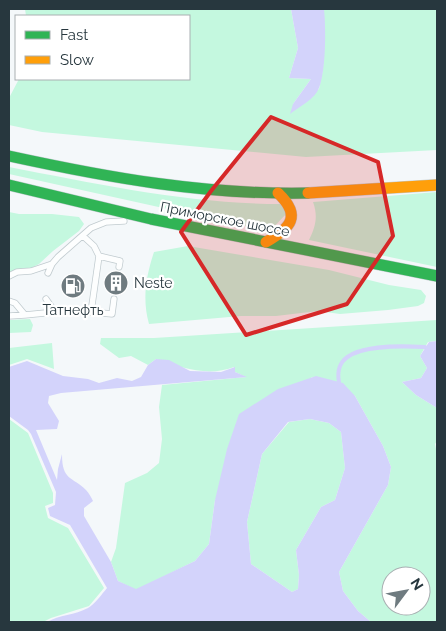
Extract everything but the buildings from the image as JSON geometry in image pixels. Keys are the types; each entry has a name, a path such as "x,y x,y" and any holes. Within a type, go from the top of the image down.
{"highway":[{"name":"Приморское шоссе","path":"9,156 102,175 164,185 278,193 363,191 437,185"},
{"name":"Приморское шоссе","path":"9,185 150,219 437,276"},
{"path":"266,242 284,232 290,226 292,219 290,206 278,193"}],"lane":[{"path":"9,276 17,272 31,271 52,264 91,228 106,222 150,219"},
{"path":"83,236 94,246 99,256 91,312"},
{"path":"99,256 120,261 119,267"},
{"path":"48,273 52,264"},
{"path":"46,299 54,312"},
{"path":"9,316 54,312 112,314 114,299"},
{"path":"9,301 15,303 25,315"}],"highlighted area":[{"path":"271,117 378,162 393,236 347,304 246,335 181,232 211,191"}],"green space":[{"path":"25,9 291,9 298,48 289,78 311,79 293,104 319,89 323,69 324,9 437,9 437,150 306,157 42,132 9,125 9,98 18,80 190,80 190,15 26,15"},
{"path":"9,167 178,197 212,201 280,204 287,213 270,231 9,174"},
{"path":"437,192 437,267 309,240 316,221 313,202"},
{"path":"9,212 79,217 84,224 79,231 39,264 29,269 9,272"},
{"path":"188,246 329,270 389,285 421,290 426,296 424,303 418,306 388,310 340,314 318,311 276,316 241,316 149,324 145,297 154,252"},
{"path":"30,319 33,325 31,332 9,333 9,320"},
{"path":"437,320 437,341 428,342 420,356 427,368 421,378 402,382 416,395 437,408 437,441 435,444 437,454 437,622 371,622 358,611 343,591 339,572 388,485 391,467 383,446 355,396 312,377 215,500 209,544 195,561 136,590 118,581 111,562 116,548 125,483 147,473 159,463 162,439 159,407 162,385 246,377 235,372 234,367 224,370 205,371 185,368 156,359 148,365 131,356 119,358 100,344 101,338 154,338"},
{"path":"52,343 54,369 27,359 9,365 9,348"},
{"path":"9,419 28,433 53,493 53,503 45,506 48,518 68,528 104,588 89,606 43,622 9,622"},
{"path":"310,419 329,423 341,432 345,468 335,500 321,507 296,550 299,575 298,589 292,592 251,564 247,522 262,454 289,422"}],"water":[{"path":"291,9 324,9 325,38 323,71 319,88 310,99 290,114 293,104 311,79 289,78 298,48"},
{"path":"437,341 437,408 416,395 402,382 421,378 427,368 420,356 429,342"},
{"path":"156,359 169,360 190,371 221,372 235,367 235,372 247,377 61,393 49,396 48,403 59,421 57,429 36,430 57,480 62,454 62,463 66,474 86,490 91,497 93,501 84,508 84,516 111,562 118,581 136,589 195,561 209,544 215,500 227,449 239,414 278,389 316,376 343,383 355,396 383,446 391,467 388,485 339,572 343,591 358,611 371,622 47,622 88,608 107,588 70,525 50,516 48,508 55,505 56,492 31,434 9,416 9,367 27,361 63,376 88,379 99,383 117,378 132,381 141,377 148,365","holes":["310,419 329,423 341,432 345,468 335,500 321,507 296,550 299,575 298,589 292,592 251,564 247,522 262,454 288,422"]}],"waterway":[{"path":"339,382 340,366 345,359 354,353 378,348 425,347"}],"traffic: fast":[{"path":"9,156 158,184 232,191 308,193"},
{"path":"9,185 151,219 437,276"}],"traffic: slow":[{"path":"308,193 437,185"},
{"path":"266,242 282,232 290,221 290,208 278,193"}],"place":[{"name":"Neste","path":"116,283"},
{"name":"Татнефть","path":"73,286"}]}
